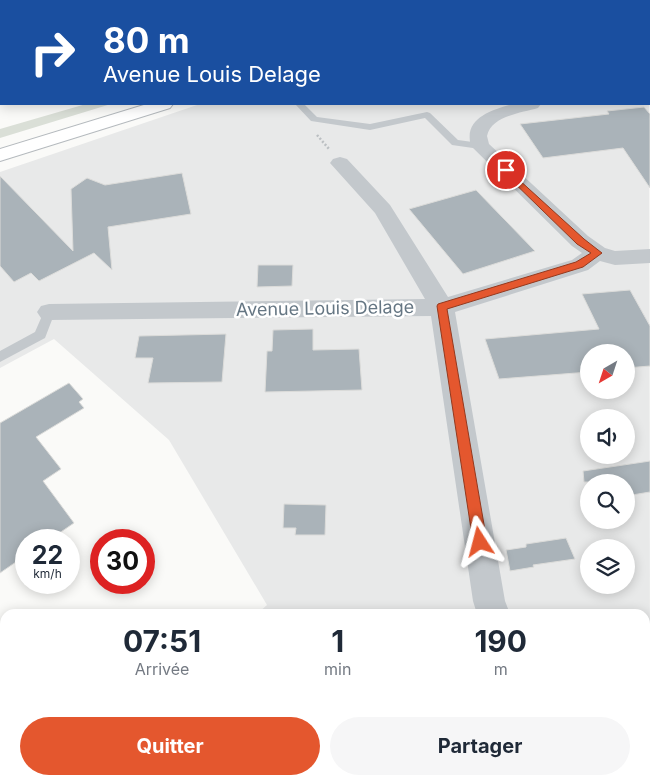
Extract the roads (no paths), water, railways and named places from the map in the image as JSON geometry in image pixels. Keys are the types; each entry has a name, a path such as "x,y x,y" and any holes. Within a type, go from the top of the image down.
{"main road":[{"path":"0,143 127,105"},
{"path":"0,155 161,105"}],"street":[{"path":"529,105 495,116 484,122 477,130 476,137 480,146 580,242 597,253 615,258 650,256"},
{"path":"340,163 383,210 442,306 489,601 492,609"},
{"name":"Avenue Louis Delage","path":"49,312 442,306 580,265 597,253"}],"lane":[{"path":"300,105 314,119 370,127 427,115 455,143 480,146"},
{"path":"0,357 40,335 49,312"}]}
